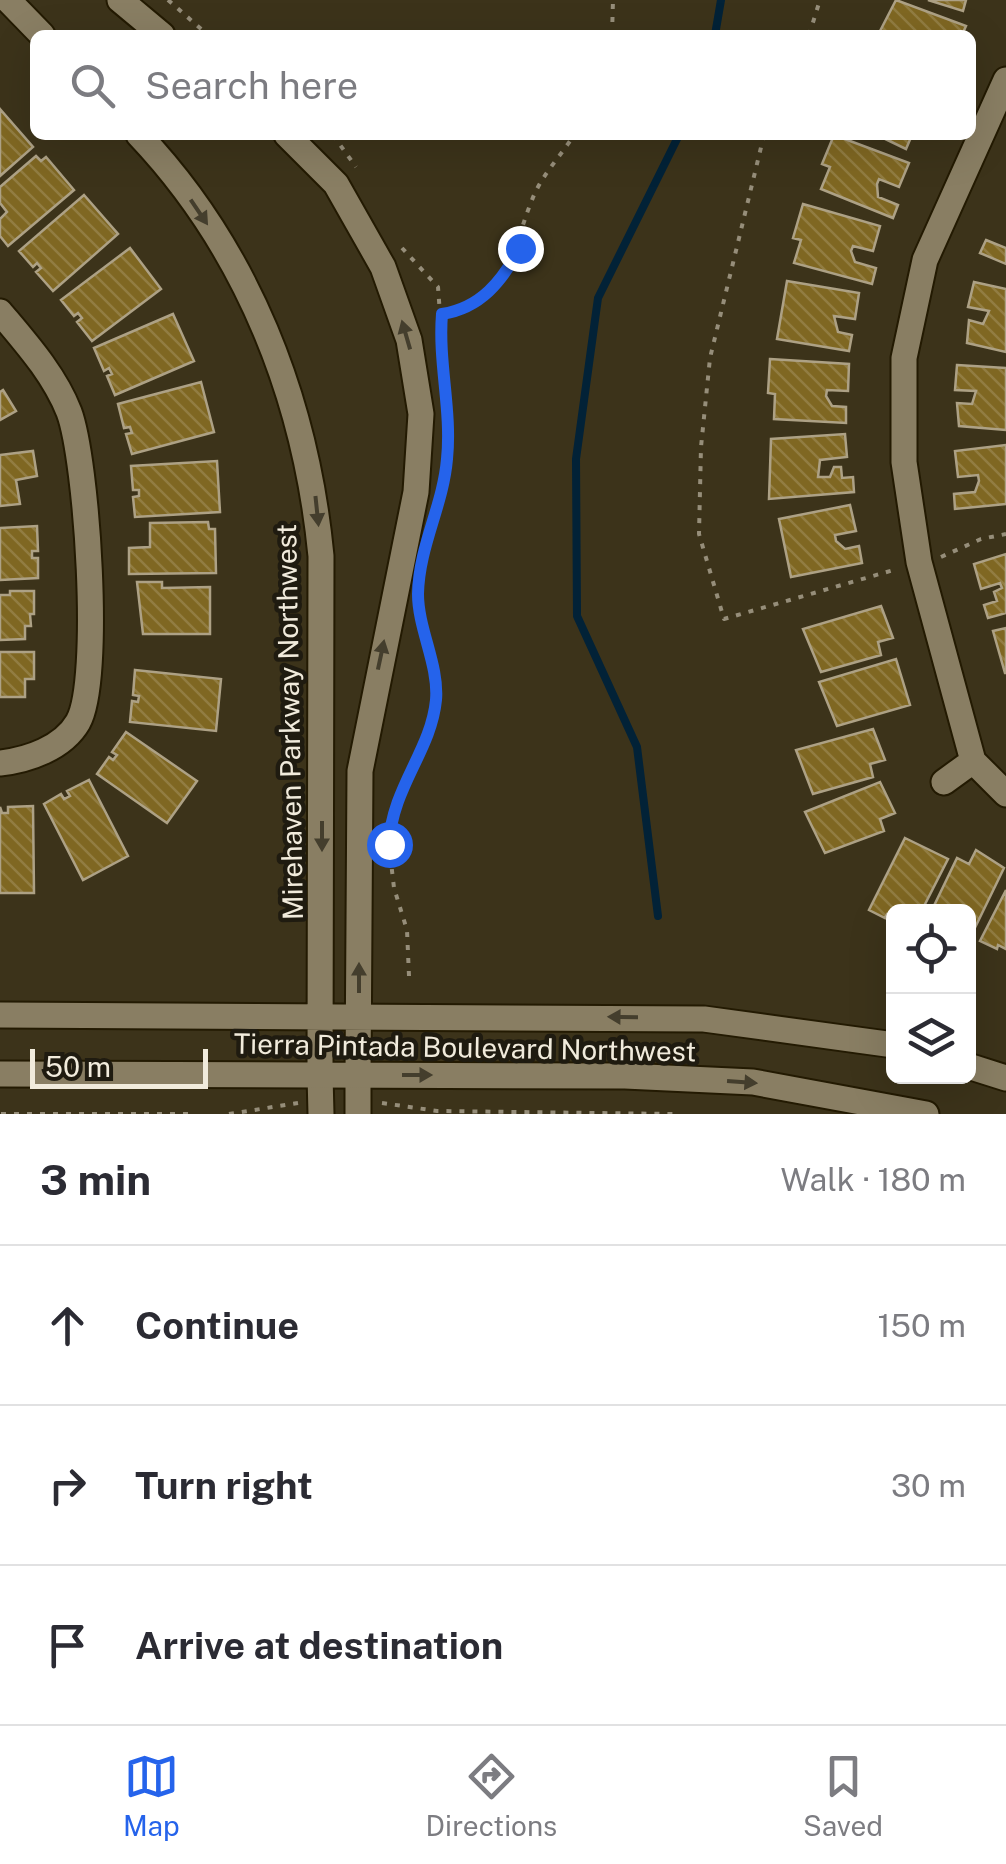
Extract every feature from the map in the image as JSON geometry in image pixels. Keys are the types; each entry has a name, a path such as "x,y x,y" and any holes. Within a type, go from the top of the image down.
{"street":[{"path":"8,0 37,30"},
{"path":"120,0 156,30"},
{"path":"1006,81 925,260 904,358 904,462 919,562 974,761 1006,794"},
{"name":"Mirehaven Parkway Northwest","path":"143,140 198,208 242,281 273,344 298,417 314,485 322,592 320,1075 314,1108"},
{"path":"292,140 336,184 383,268 410,340 421,414 416,492 360,771 358,1076 370,1109"},
{"path":"0,312 42,362 67,407 79,442 84,480 88,692 78,723 55,744 24,760 0,763"},
{"path":"944,782 974,761"},
{"name":"Tierra Pintada Boulevard Northwest","path":"0,1015 704,1018 886,1044"},
{"path":"976,1069 1006,1078"},
{"name":"Tierra Pintada Boulevard Northwest","path":"0,1074 626,1076 752,1082 926,1114"}],"path":[{"path":"168,0 202,30"},
{"path":"612,30 614,0"},
{"path":"811,30 820,0"},
{"path":"336,140 361,175"},
{"path":"442,314 484,298 506,273 520,248 532,200 571,140"},
{"path":"763,140 710,358 698,498 699,534 724,619 897,569"},
{"path":"391,239 423,266 438,287 442,314 440,359 449,434 440,498"},
{"path":"940,557 981,538 1006,534"},
{"path":"409,976 406,930 394,888 389,844 399,791 427,734 436,697 418,598"},
{"path":"229,1114 314,1108"},
{"path":"370,1109 673,1114"},
{"path":"1,1114 189,1114"}],"building":[{"path":"896,0 966,26 964,30 881,30"},
{"path":"928,0 966,0 963,11"},
{"path":"0,109 33,147 0,176"},
{"path":"832,140 847,140 909,163 899,187 879,179 877,184 878,197 898,205 893,218 821,189 830,167 822,164"},
{"path":"887,140 910,140 906,149"},
{"path":"36,156 41,161 46,157 74,190 8,246 0,236 0,219 7,212 0,203 0,187"},
{"path":"84,195 118,234 53,291 36,272 41,268 37,263 33,267 19,251"},
{"path":"803,204 880,226 873,251 853,246 851,251 855,262 876,268 872,284 794,263 801,240 793,238"},
{"path":"986,240 1006,248 1006,264 980,253"},
{"path":"130,248 161,289 92,341 77,322 82,318 78,313 74,316 61,300"},
{"path":"787,281 859,293 855,319 834,316 838,332 852,335 849,351 777,339"},
{"path":"974,282 1006,289 1006,352 967,343 969,320 983,324 989,311 968,307"},
{"path":"173,314 194,361 115,395 107,376 112,374 109,368 104,371 94,348"},
{"path":"770,359 849,364 848,391 827,390 826,396 832,406 846,407 846,423 774,419 775,394 768,393"},
{"path":"957,365 1006,368 1006,430 959,426 957,403 972,404 976,391 955,390"},
{"path":"201,382 214,432 132,454 126,434 132,433 130,427 124,428 118,404"},
{"path":"3,390 16,411 0,420 0,392"},
{"path":"845,434 847,457 820,460 818,477 830,477 834,467 841,467 842,478 853,477 854,492 769,499 771,439"},
{"path":"1006,445 1006,504 955,509 954,494 975,492 979,481 978,475 958,477 955,451"},
{"path":"33,451 37,476 16,480 20,504 0,506 0,455"},
{"path":"217,461 220,512 135,517 133,497 139,496 139,490 133,490 131,466"},
{"path":"850,505 856,531 835,535 836,541 845,549 859,546 862,563 791,577 779,519"},
{"path":"208,522 209,529 215,529 216,573 129,574 129,548 150,547 150,523"},
{"path":"37,526 38,551 32,551 32,558 38,558 38,578 0,580 0,528"},
{"path":"1006,554 1006,613 988,618 984,605 997,601 994,592 1002,588 1000,583 981,589 974,564"},
{"path":"137,582 162,582 162,588 210,587 210,634 143,634"},
{"path":"10,591 34,591 34,614 30,614 31,626 25,626 25,639 0,640 0,595 10,595"},
{"path":"881,606 893,638 878,642 881,655 821,672 803,629"},
{"path":"1006,628 1006,673 1005,673 993,631"},
{"path":"0,652 34,652 34,679 25,679 25,697 0,697"},
{"path":"896,659 910,705 837,726 819,682"},
{"path":"135,670 221,679 216,731 130,722 132,701 138,702 139,696 133,695"},
{"path":"873,729 885,760 870,764 873,777 813,794 796,750"},
{"path":"126,732 197,781 167,823 97,774 109,757 113,760 117,755 112,752"},
{"path":"89,780 128,856 83,880 44,804 61,794 64,799 70,796 67,791"},
{"path":"880,782 895,813 880,819 884,831 825,853 805,812"},
{"path":"33,806 34,893 0,893 0,807 2,813 8,813 8,807"},
{"path":"905,838 948,859 925,904 886,904 885,918 869,910"},
{"path":"976,850 1004,868 976,926 976,904 935,904 957,858 969,864"},
{"path":"1006,890 1006,949 998,945 997,949 980,941"}],"waterway":[{"path":"716,30 721,0"},
{"path":"658,916 637,747 577,616 576,459 598,298 677,140"}],"route":[{"path":"389,844 403,781 427,734 436,697 418,598 423,544 447,465 448,402 440,359 442,314 484,298 506,273 520,248"}]}
